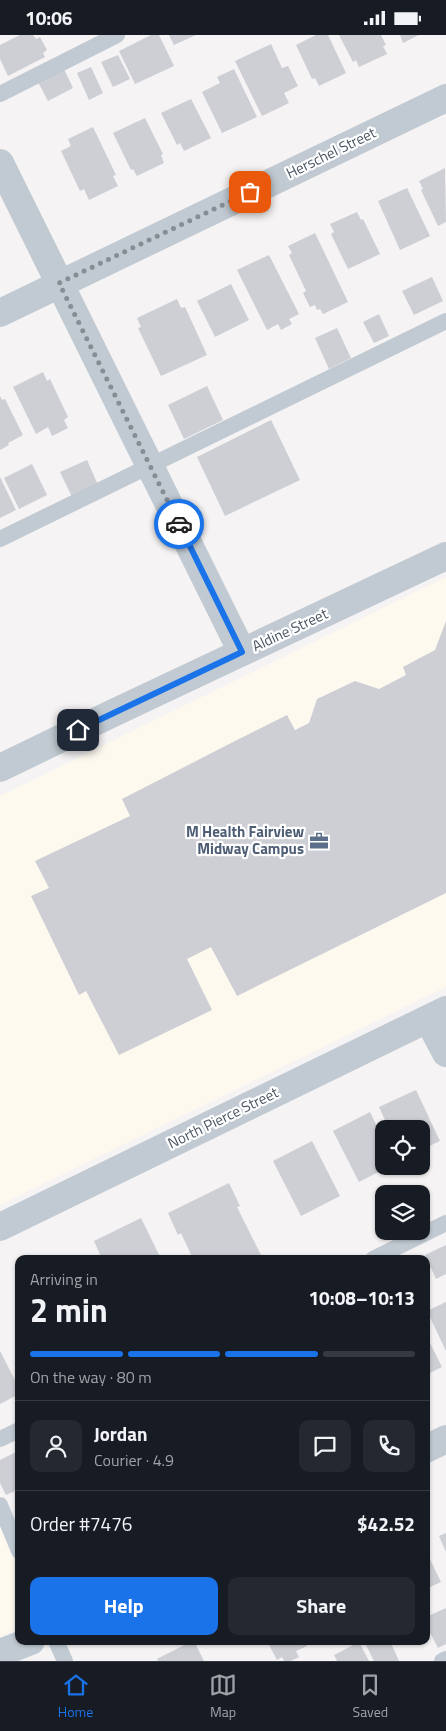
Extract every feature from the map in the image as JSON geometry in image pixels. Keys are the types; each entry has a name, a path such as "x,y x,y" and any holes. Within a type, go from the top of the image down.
{"street":[{"name":"Herschel Street","path":"0,313 446,98"},
{"path":"0,163 242,652"},
{"name":"Aldine Street","path":"0,768 446,556"},
{"path":"437,1014 446,1053"},
{"name":"North Pierce Street","path":"0,1227 437,1014"},
{"path":"430,1447 446,1439"},
{"path":"0,1653 20,1645"}],"lane":[{"path":"0,93 117,35"},
{"path":"0,539 446,321"},
{"path":"381,1255 446,1223"},
{"path":"0,1439 15,1431"},
{"path":"0,1505 15,1541"},
{"path":"58,1645 65,1661"},
{"path":"442,1661 446,1659"}],"shaded area":[{"path":"446,577 446,987 0,1205 0,796"},
{"path":"0,1492 15,1529 15,1630 0,1637"}],"building":[{"path":"20,35 33,35 36,39 40,37 47,50 43,53 45,57 8,76 0,59 0,45"},
{"path":"151,35 159,35 174,66 135,84 119,51"},
{"path":"169,35 196,35 174,45"},
{"path":"316,35 328,35 346,73 319,86 315,78 312,79 296,45"},
{"path":"339,35 381,35 386,45 383,46 387,54 359,67 356,60 353,62"},
{"path":"400,35 419,35 403,43"},
{"path":"271,44 282,68 288,66 298,86 284,93 289,103 262,116 235,61"},
{"path":"118,55 130,79 113,87 101,62"},
{"path":"91,67 103,93 89,100 77,73"},
{"path":"64,69 73,88 48,101 38,82"},
{"path":"234,69 257,117 222,133 202,92 220,83 217,77"},
{"path":"191,99 211,138 184,151 180,143 177,145 161,113"},
{"path":"145,118 163,154 161,155 164,163 137,176 133,169 131,170 113,133"},
{"path":"93,127 116,175 113,176 118,186 89,200 84,189 80,191 61,151 71,146 68,139"},
{"path":"445,168 446,222 438,226 421,190 423,189 419,181"},
{"path":"407,188 430,236 400,250 378,201"},
{"path":"357,212 361,220 363,219 380,254 348,269 331,234 334,232 330,224"},
{"path":"315,233 348,302 323,314 320,309 317,310 315,305 310,307 303,293 306,291 289,255 292,253 288,246"},
{"path":"269,255 299,314 289,319 292,324 281,330 278,324 267,330 237,270"},
{"path":"432,277 443,301 414,315 402,291"},
{"path":"231,284 249,320 215,337 197,301"},
{"path":"177,299 181,308 185,307 207,355 161,376 138,328 141,327 137,318"},
{"path":"379,314 389,336 374,343 363,322"},
{"path":"337,328 351,358 329,369 315,338"},
{"path":"43,372 47,381 50,379 68,417 64,420 68,428 52,436 48,427 36,434 13,387"},
{"path":"207,386 223,420 184,439 168,405"},
{"path":"0,396 2,400 5,399 23,435 0,450"},
{"path":"271,420 300,480 225,516 197,457"},
{"path":"87,460 98,485 72,497 60,472"},
{"path":"32,464 47,495 19,509 4,478"},
{"path":"0,477 16,510 0,518"},
{"path":"446,621 446,893 237,996 211,947 187,959 212,1010 119,1055 86,991 79,995 31,896 49,888 35,861 130,816 122,799 233,742 287,715 295,730 309,723 317,699 355,681 379,689 406,675 403,667 435,650"},
{"path":"416,1090 440,1141 430,1146 430,1120 385,1120 379,1107"},
{"path":"370,1112 375,1122 375,1174 359,1182 333,1131"},
{"path":"312,1141 340,1196 301,1216 273,1161"},
{"path":"229,1183 240,1206 237,1207 261,1255 191,1255 181,1233 178,1235 168,1213"},
{"path":"141,1218 159,1255 100,1255 94,1241"},
{"path":"446,1245 446,1274 436,1279 430,1266 430,1255 425,1255"},
{"path":"446,1302 446,1351 430,1317 430,1310"},
{"path":"430,1343 442,1367 430,1373"},
{"path":"0,1351 15,1380 15,1396 0,1404"},
{"path":"15,1452 15,1491 6,1495 0,1483 0,1460"},
{"path":"446,1533 446,1552 439,1536"},
{"path":"430,1559 441,1582 430,1587"},
{"path":"446,1608 446,1644 438,1648 430,1633 430,1615"},
{"path":"184,1645 196,1645 204,1661 158,1661 157,1659"},
{"path":"269,1645 307,1645 296,1651 299,1657 291,1661 284,1661 282,1657 277,1660"},
{"path":"353,1645 361,1645 369,1661 337,1661 334,1655"},
{"path":"366,1645 392,1645 399,1661 374,1661"}],"way so far":[{"path":"179,524 59,283 250,192"}],"place":[{"name":"M Health Fairview Midway Campus","path":"319,841"}],"route":[{"path":"78,730 242,652 179,524"}]}
